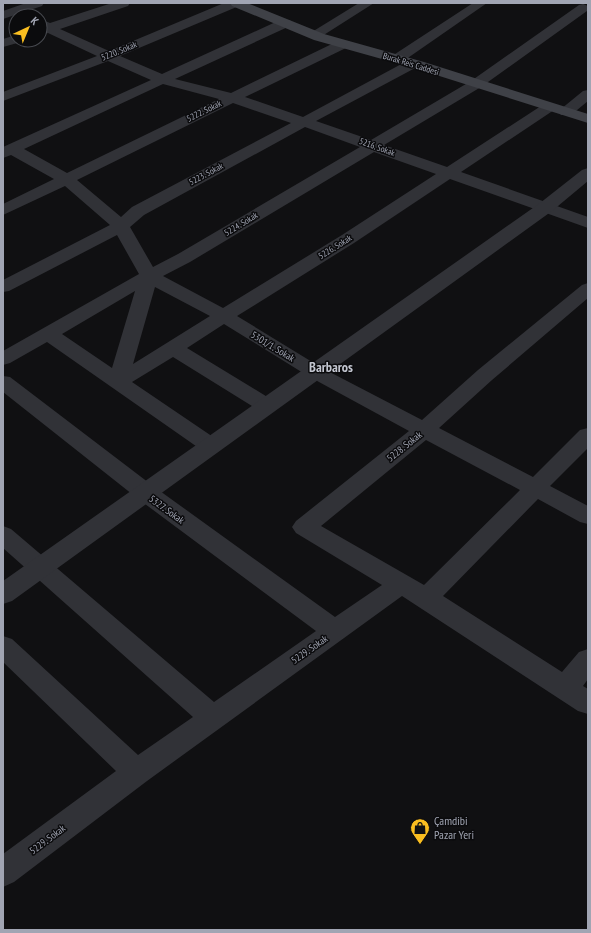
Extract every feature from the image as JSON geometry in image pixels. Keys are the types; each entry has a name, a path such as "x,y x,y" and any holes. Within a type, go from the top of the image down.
{"main road":[{"name":"Burak Reis Caddesi","path":"241,4 314,35 405,61 588,119"}],"street":[{"path":"48,26 124,3"},
{"path":"314,35 368,3"},
{"name":"5223. Sokak","path":"3,287 121,226 138,211 304,122 405,61 481,3"},
{"path":"567,3 586,8"},
{"name":"5220. Sokak","path":"3,97 241,4"},
{"name":"5224. Sokak","path":"3,359 149,276 184,258 476,84 586,8"},
{"path":"8,151 285,23"},
{"name":"5216. Sokak","path":"48,30 163,80 232,98 304,122 588,223"},
{"name":"5222. Sokak","path":"66,179 343,44"},
{"path":"566,112 588,94"},
{"name":"5226. Sokak","path":"118,382 348,240 548,107"},
{"path":"8,151 66,179 121,226 149,276 118,382"},
{"path":"3,594 546,207 588,173"},
{"path":"3,210 66,179"},
{"name":"5301/1. Sokak","path":"149,276 225,317 315,372 588,516"},
{"name":"5228. Sokak","path":"401,584 304,527 425,429 485,374 588,289"},
{"path":"48,334 211,446"},
{"path":"173,348 267,406"},
{"name":"5327. Sokak","path":"3,382 145,492 335,631"},
{"path":"426,598 588,435"},
{"path":"3,535 39,568 214,718"},
{"path":"401,584 426,598 588,703"},
{"name":"5229. Sokak","path":"5,868 401,584"},
{"path":"3,646 137,772"},
{"path":"565,688 588,660"}],"place":[{"name":"Çamdibi Pazar Yeri","path":"420,845"}],"district":[{"name":"Barbaros","path":"331,367"}]}
